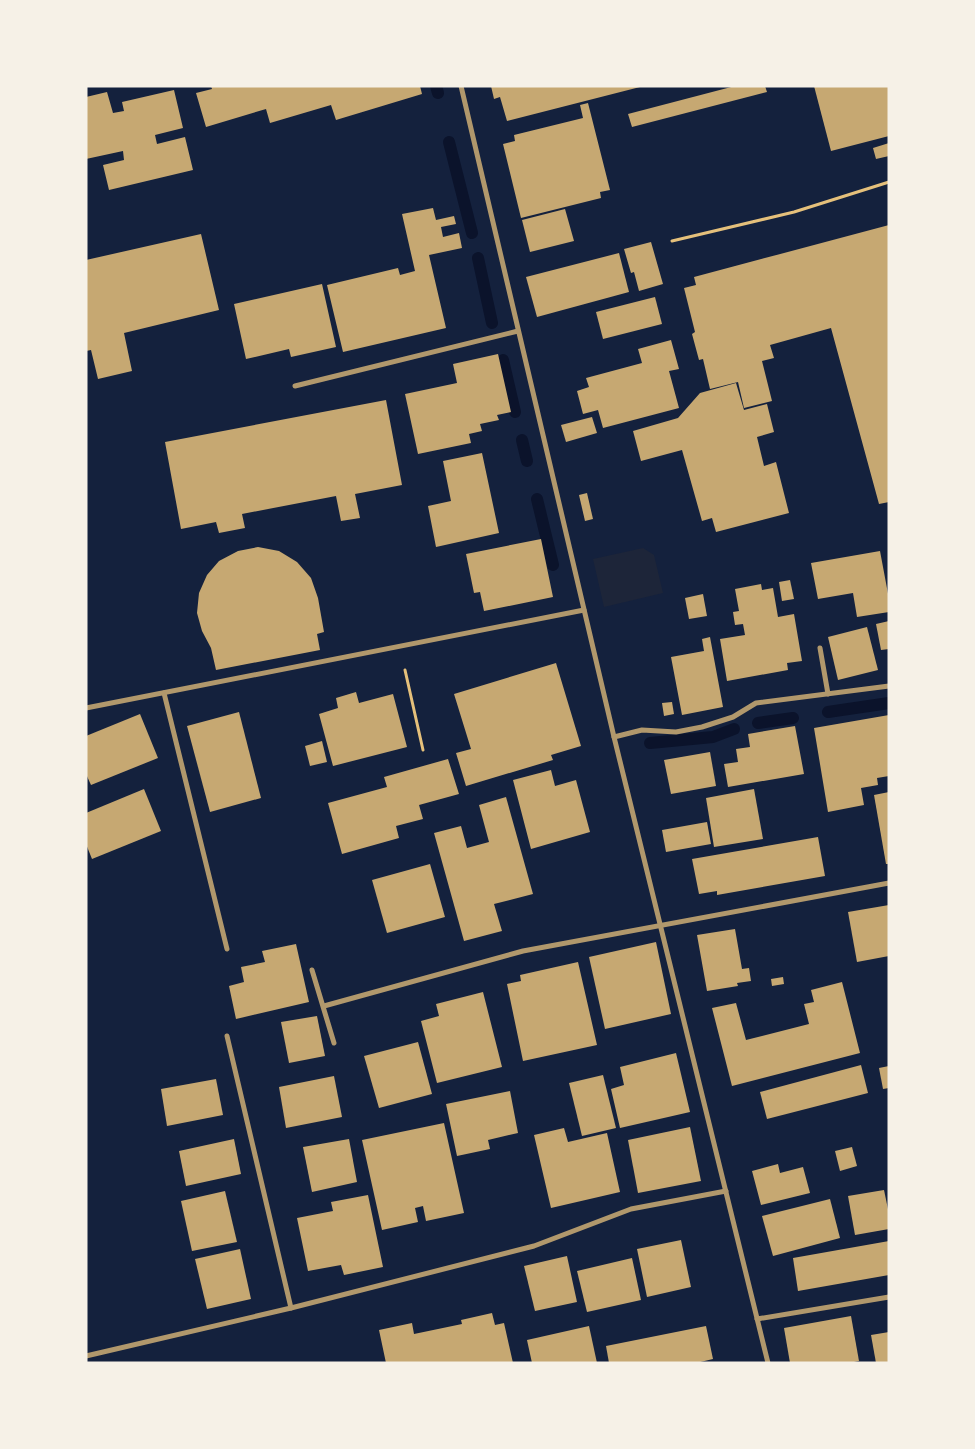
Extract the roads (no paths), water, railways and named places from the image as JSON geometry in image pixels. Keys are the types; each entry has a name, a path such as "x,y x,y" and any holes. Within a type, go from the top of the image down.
{"street":[{"path":"461,86 614,737 768,1363"},
{"path":"295,386 518,331"},
{"path":"86,708 584,610"},
{"path":"820,648 828,694"},
{"path":"614,737 642,730 676,732 702,727 734,717 756,703 889,686"},
{"path":"164,693 228,949"},
{"path":"324,1006 523,951 889,883"},
{"path":"312,970 334,1043"},
{"path":"227,1036 291,1308"},
{"path":"86,1356 291,1308 534,1246 631,1209 726,1191"},
{"path":"758,1319 889,1297"}],"waterway":[{"path":"436,86 438,93"},
{"path":"449,142 472,233"},
{"path":"478,258 492,323"},
{"path":"503,360 515,412"},
{"path":"522,440 527,461"},
{"path":"537,499 553,565"},
{"path":"828,712 889,703"},
{"path":"758,723 793,718"},
{"path":"650,743 713,737 734,729"}]}
